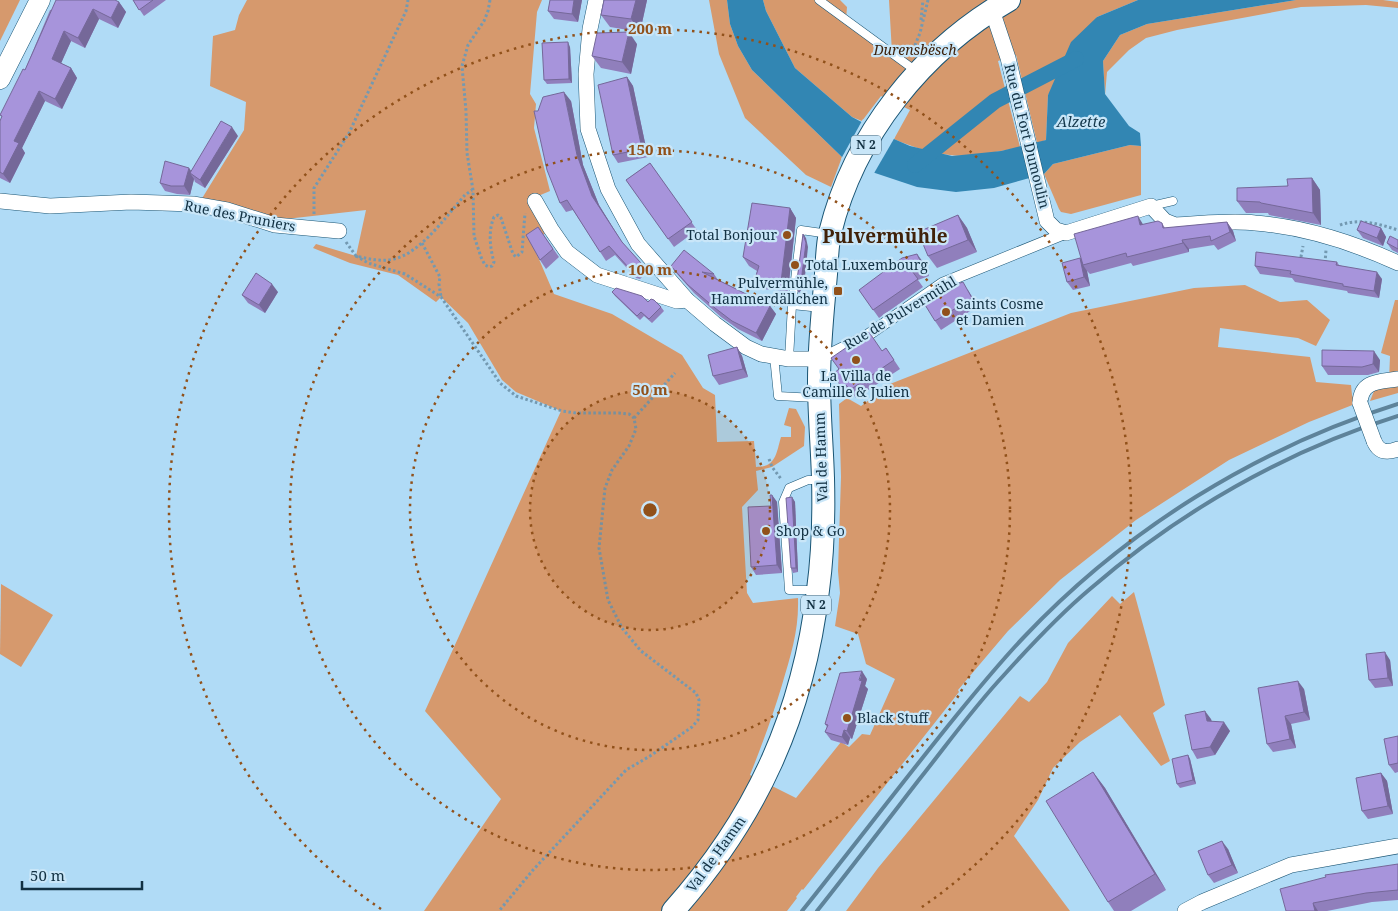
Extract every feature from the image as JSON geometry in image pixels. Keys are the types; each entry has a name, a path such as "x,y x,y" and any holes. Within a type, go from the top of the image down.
{"main road":[{"path":"0,79 40,0"},
{"name":"N 2","path":"917,72 954,37 1000,5"},
{"name":"Val de Hamm","path":"673,911 691,892 744,818 769,770 784,734 799,687 811,638 823,539 820,359 830,234 844,193 870,138 893,101 917,72"}],"street":[{"name":"Rue de Pulvermühl","path":"596,0 590,29 586,74 588,129 608,189 638,244 687,300 746,347 761,354 781,358 820,359 865,337 943,284 1066,233"},
{"name":"Rue du Fort Dumoulin","path":"1000,5 1008,58 1047,221 1051,227 1066,233"},
{"name":"Rue des Pruniers","path":"0,201 50,206 131,202 193,204 227,210 275,225 339,231"},
{"path":"535,201 567,252 597,275 678,301 687,300"},
{"path":"1066,233 1151,206 1165,221 1175,225 1254,222 1297,229 1398,263"},
{"path":"1398,379 1370,384 1364,388 1360,395 1360,403 1376,448 1388,452 1398,449"},
{"path":"1185,911 1202,902 1292,865 1398,846"}],"lane":[{"path":"821,1 917,72"},
{"path":"1151,206 1173,201"},
{"path":"820,398 778,396 781,358 792,305 801,230 830,234"},
{"path":"792,305 823,308"},
{"path":"818,590 789,590 783,502 789,488 808,480 823,480"}],"path":[{"path":"313,229 314,188 349,133 406,11 408,0"},
{"path":"490,0 484,21 468,45 462,66 474,236 485,266 492,266 494,262 490,237 491,224 494,217 498,215 501,218 513,254 516,256 520,255 522,252 527,200 531,198 535,201"},
{"path":"924,0 920,33 928,0"},
{"path":"356,256 380,261 396,259 410,252 422,244 465,195 472,190"},
{"path":"1325,267 1330,241 1341,224 1352,222 1377,223 1398,230"},
{"path":"339,231 356,256 368,263 405,274 441,297 500,383 516,396 562,411 576,413 619,413 629,414 634,418 636,429 629,446 612,470 605,488 599,548 608,600 622,628 641,651 696,693 699,700 698,720 692,727 626,770 499,911"},
{"path":"422,244 440,277 441,297"},
{"path":"634,418 675,373"},
{"path":"769,459 772,467 789,488"}],"green space":[{"path":"0,0 20,0 0,41"},
{"path":"247,0 542,0 537,12 530,94 536,104 534,128 550,191 531,199 547,232 532,243 554,294 612,314 682,355 703,388 715,395 717,442 754,441 756,467 768,465 771,462 776,454 781,437 791,437 791,427 784,425 789,408 796,409 805,427 804,446 772,467 756,471 758,490 742,507 747,593 753,603 798,598 796,632 791,653 775,708 750,775 796,798 841,742 849,747 862,734 870,735 895,679 866,664 858,634 835,626 840,593 838,571 841,477 839,404 847,398 861,406 890,384 1071,313 1194,288 1245,285 1280,302 1307,300 1330,320 1316,346 1298,338 1220,328 1218,347 1310,357 1316,382 1351,385 1355,404 1309,422 1229,460 1136,520 1060,580 1008,631 958,690 959,692 802,889 787,911 424,911 501,799 425,711 561,411 516,392 502,380 468,323 441,297 436,302 398,275 350,263 313,248 316,244 356,256 366,210 277,220 201,200 244,130 246,102 210,86 213,36 235,30 239,15"},
{"path":"709,0 727,0 730,24 738,46 752,70 842,157 831,187 806,175 745,118 719,54"},
{"name":"Durensbësch","path":"763,0 840,0 847,7 846,20 892,53 889,0 1138,0 1097,17 1048,95 1046,140 1037,143 1016,55 998,61 1020,147 985,154 957,156 929,151 894,139 910,110 881,96 862,121 852,117 795,68 766,11"},
{"path":"1296,0 1383,0 1398,2 1398,8 1366,5 1301,7 1177,30 1146,38 1129,50 1107,72 1105,95 1103,61 1120,35 1147,24"},
{"path":"1130,145 1141,146 1141,195 1071,214 1061,212 1044,174 1053,164"},
{"path":"1395,300 1398,300 1398,379 1389,380 1390,356 1381,353"},
{"path":"1398,382 1398,393 1370,401 1374,391"},
{"path":"1,584 53,615 21,667 0,654"},
{"path":"1134,592 1165,705 1153,713 1170,761 1161,766 1120,715 1080,742 1053,768 1038,800 1014,836 1070,911 846,911 878,868 1020,696 1029,702 1047,682 1068,643 1112,596 1120,604"}],"water":[{"name":"Alzette","path":"727,0 763,0 766,11 795,68 852,117 910,146 952,156 1001,151 1046,140 1048,95 1071,42 1097,17 1138,0 1296,0 1147,24 1120,35 1103,61 1105,94 1129,126 1140,133 1141,146 1130,145 1053,164 1044,174 994,188 956,192 917,187 872,172 842,157 752,70 738,46 730,24"}],"pier":[{"path":"863,119 895,137 873,175 841,159"}],"building":[{"path":"56,0 115,0 119,2 111,18 93,9 78,38 64,31 52,59 71,68 55,99 39,91 14,141 19,143 3,174 0,172 0,121 2,116 0,115 23,69 25,70"},
{"path":"133,0 153,0 139,10"},
{"path":"550,0 574,0 572,14 548,11"},
{"path":"604,0 636,0 631,19 601,15"},
{"path":"629,32 622,62 592,56 597,33"},
{"path":"568,42 569,79 544,80 542,43"},
{"path":"627,77 642,149 613,155 598,85"},
{"path":"564,92 577,155 592,196 622,242 641,263 633,270 609,246 600,252 567,200 560,203 547,170 534,111 538,111 543,97"},
{"path":"221,121 232,127 200,180 190,173"},
{"path":"165,161 189,168 184,186 171,186 160,183"},
{"path":"650,163 692,222 668,239 626,180"},
{"path":"1312,178 1313,213 1260,202 1237,201 1237,188 1288,186 1287,179"},
{"path":"752,203 790,208 781,282 755,279 759,266 743,257"},
{"path":"958,215 968,240 928,256 918,232"},
{"path":"1138,216 1140,225 1158,221 1162,223 1163,228 1227,222 1230,232 1211,241 1210,236 1182,240 1183,243 1127,257 1126,253 1083,265 1074,234"},
{"path":"1361,221 1381,228 1377,238 1357,230"},
{"path":"538,227 553,249 540,260 526,235"},
{"path":"803,234 806,243 801,282 796,288"},
{"path":"1390,236 1398,240 1398,249 1387,243"},
{"path":"684,250 714,274 702,272 770,306 756,333 732,321 715,308 688,285 671,266"},
{"path":"1256,252 1337,262 1336,265 1377,272 1374,291 1290,274 1291,271 1255,266"},
{"path":"917,254 923,267 912,271 918,279 873,310 859,290 902,258"},
{"path":"1080,258 1084,277 1067,282 1062,263"},
{"path":"256,273 272,284 259,305 242,295"},
{"path":"963,282 972,298 935,321 922,300 945,286 946,288"},
{"path":"616,288 642,296 648,302 651,299 654,300 661,307 649,319 641,312 637,316 612,292"},
{"path":"869,332 882,351 886,348 894,360 850,390 846,385 842,388 833,374 839,369 831,358"},
{"path":"737,347 743,369 713,376 708,355"},
{"path":"1322,350 1374,351 1373,364 1362,367 1322,366"},
{"name":"Shop & Go","path":"770,495 772,495 777,565 751,567 748,507 771,506"},
{"path":"792,497 796,568 791,568 786,498"},
{"path":"1385,652 1388,678 1369,680 1366,654"},
{"path":"862,671 859,680 862,681 847,731 844,730 842,737 825,732 828,725 825,724 840,673"},
{"path":"1298,681 1304,712 1285,716 1290,739 1267,744 1258,688"},
{"path":"1205,711 1207,721 1224,722 1210,747 1192,750 1185,715"},
{"path":"1398,736 1398,763 1389,765 1384,739"},
{"path":"1188,755 1193,780 1177,784 1172,759"},
{"path":"1093,772 1155,874 1108,902 1046,801"},
{"path":"1381,773 1388,806 1362,811 1356,778"},
{"path":"1222,841 1232,865 1208,875 1198,851"},
{"path":"1398,864 1398,890 1366,893 1313,903 1315,911 1286,911 1280,889 1326,877 1325,875"}],"waterway":[{"path":"915,165 995,101 1076,59"}],"railway":[{"path":"802,911 998,666 1024,637 1064,598 1106,561 1150,527 1196,496 1245,469 1294,444 1346,422 1398,404"},
{"path":"817,911 981,701 1046,630 1090,589 1160,534 1235,487 1315,447 1356,430 1398,416"}],"place":[{"name":"Total Bonjour","path":"787,235"},
{"name":"Total Luxembourg","path":"795,265"},
{"name":"Pulvermühle, Hammerdällchen","path":"838,291"},
{"name":"Saints Cosme et Damien","path":"946,312"},
{"name":"La Villa de Camille & Julien","path":"856,360"},
{"name":"Shop & Go","path":"766,531"},
{"name":"Black Stuff","path":"847,718"}],"district":[{"name":"Pulvermühle","path":"885,236"}]}
